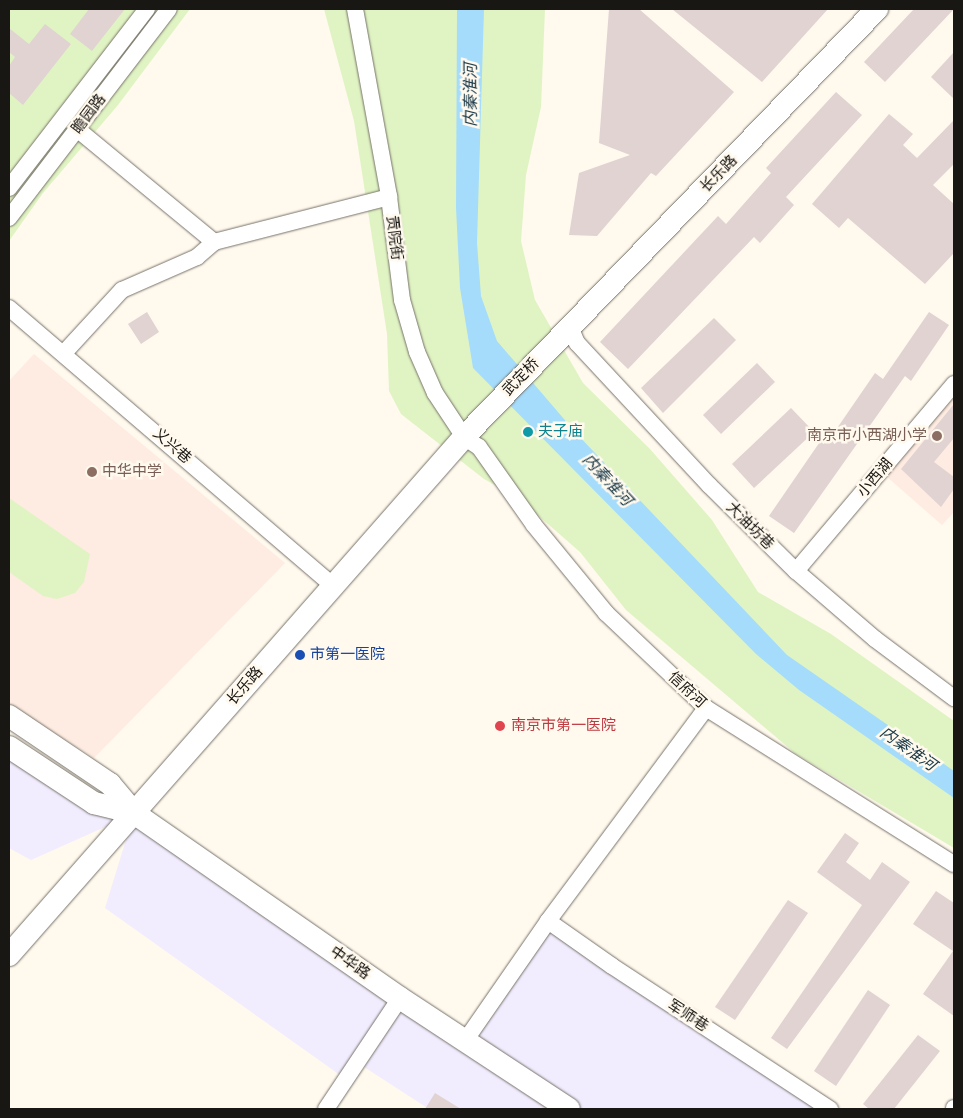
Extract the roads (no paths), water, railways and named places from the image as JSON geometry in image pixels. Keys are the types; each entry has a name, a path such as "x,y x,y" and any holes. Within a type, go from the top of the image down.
{"main road":[{"name":"长乐路","path":"565,333 878,9"},
{"name":"武定桥","path":"482,418 565,333"},
{"name":"长乐路","path":"9,956 333,586 471,442 482,418"},
{"name":"中华路","path":"9,716 110,784 134,813 400,998 569,1109"},
{"name":"中华路","path":"9,747 94,803 134,813"}],"street":[{"name":"瞻园路","path":"9,188 147,9"},
{"name":"瞻园路","path":"9,218 169,9"},
{"name":"贡院街","path":"355,9 389,197 402,300 417,352 435,393 471,442"},
{"path":"77,129 214,242"},
{"path":"64,353 122,290 197,256 214,242 389,197"},
{"name":"义兴巷","path":"9,308 64,353 333,586"},
{"name":"大油坊巷","path":"565,333 577,343 697,472 796,571 875,639 954,698"},
{"name":"小西湖","path":"796,571 954,384"},
{"name":"信府河","path":"471,442 534,525 606,613 706,708 954,864"},
{"path":"465,1040 548,921 706,708"},
{"name":"军师巷","path":"548,921 830,1109"},
{"path":"326,1109 400,998"}],"water":[{"name":"内秦淮河","path":"457,9 484,9 477,243 481,296 497,341 576,433 787,655 954,771 954,798 799,690 756,654 473,368 460,288 456,208"}],"place":[{"name":"夫子庙","path":"528,432"},
{"name":"南京市小西湖小学","path":"937,436"},
{"name":"中华中学","path":"92,472"},
{"name":"市第一医院","path":"300,655"},
{"name":"南京市第一医院","path":"500,726"}]}
